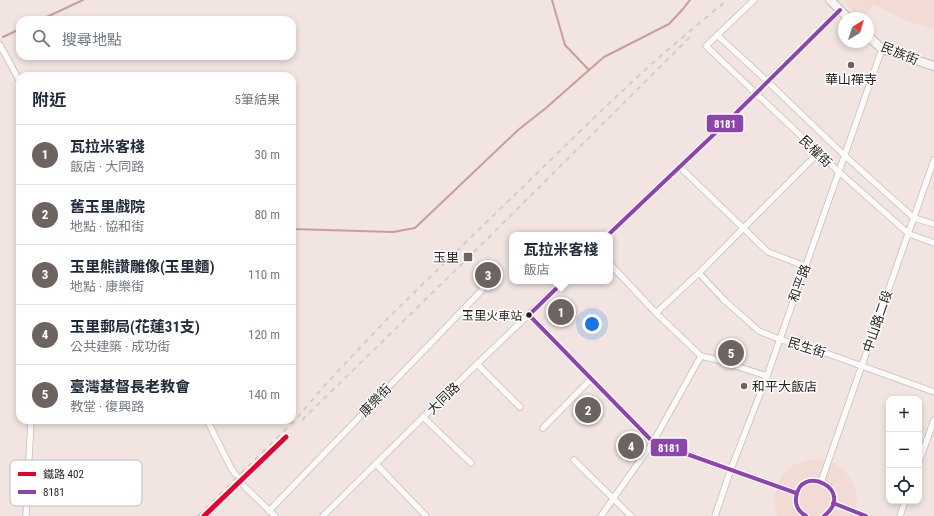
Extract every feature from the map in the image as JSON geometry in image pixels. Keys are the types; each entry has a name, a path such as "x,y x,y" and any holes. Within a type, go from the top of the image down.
{"street":[{"path":"717,35 754,0"},
{"path":"611,232 757,93 840,10 830,0"},
{"name":"民權街","path":"934,224 914,218 844,155 717,35 706,46 757,93 838,172 909,234 934,243"},
{"name":"民族街","path":"874,42 882,49 934,66"},
{"path":"0,45 16,75"},
{"name":"和平路","path":"715,516 731,469 767,376 882,49"},
{"path":"656,313 699,273 818,153"},
{"name":"中山路二段","path":"821,482 934,160"},
{"path":"680,167 768,252 806,266"},
{"path":"613,267 656,313 701,356 767,376"},
{"name":"民生街","path":"699,273 724,300 759,331 779,339 823,352 934,392"},
{"name":"大同路","path":"323,516 477,364 561,284"},
{"name":"康樂街","path":"269,510 482,290"},
{"path":"529,315 653,442 796,493"},
{"path":"601,516 653,442 701,356"},
{"path":"477,364 520,407"},
{"path":"543,428 591,379"},
{"path":"423,417 471,463"},
{"path":"922,454 934,420"},
{"path":"29,460 32,424"},
{"path":"208,424 231,468 243,485 275,516"},
{"path":"574,460 631,516"},
{"path":"376,464 426,516"},
{"path":"806,516 798,509 796,503 796,493 801,486 813,480 830,487 833,493 833,503 830,511 824,516"},
{"path":"833,503 866,516"},
{"path":"900,516 905,504"},
{"path":"26,506 26,516"}],"shaded area":[{"path":"842,0 934,0 934,29 907,21 873,4 868,12 854,12"},
{"path":"819,459 832,462 843,469 851,479 856,491 857,504 854,516 777,516 774,502 776,488 782,475 793,465 806,460"}],"waterway":[{"path":"49,16 83,0"},
{"path":"552,0 565,45 589,70 604,57 669,24 690,0"},
{"path":"3,37 16,31"},
{"path":"296,229 393,232 415,228 518,130 546,108 589,70"}],"railway":[{"path":"296,419 325,385 389,317 604,108 658,58 727,0"},
{"path":"302,420 470,256 690,37"},
{"path":"198,516 291,424"}],"rail line":[{"name":"402","path":"204,516 286,437"}],"transit line":[{"name":"8181","path":"611,232 729,120 840,10"},
{"name":"8181","path":"529,315 561,284"},
{"name":"8181","path":"529,315 653,442 796,493"},
{"name":"8181","path":"806,516 798,509 796,498 800,487 807,482 815,481 824,484 831,489 834,497 832,506 824,516"},
{"name":"8181","path":"833,503 866,516"}],"place":[{"name":"華山禪寺","path":"851,65"},
{"name":"玉里","path":"468,257"},
{"name":"玉里熊讚雕像(玉里麵)","path":"488,275"},
{"name":"瓦拉米客棧","path":"561,312"},
{"name":"玉里火車站","path":"529,315"},
{"name":"臺灣基督長老教會","path":"731,353"},
{"name":"和平大飯店","path":"744,386"},
{"name":"舊玉里戲院","path":"588,410"},
{"name":"玉里郵局(花蓮31支)","path":"631,446"}]}
